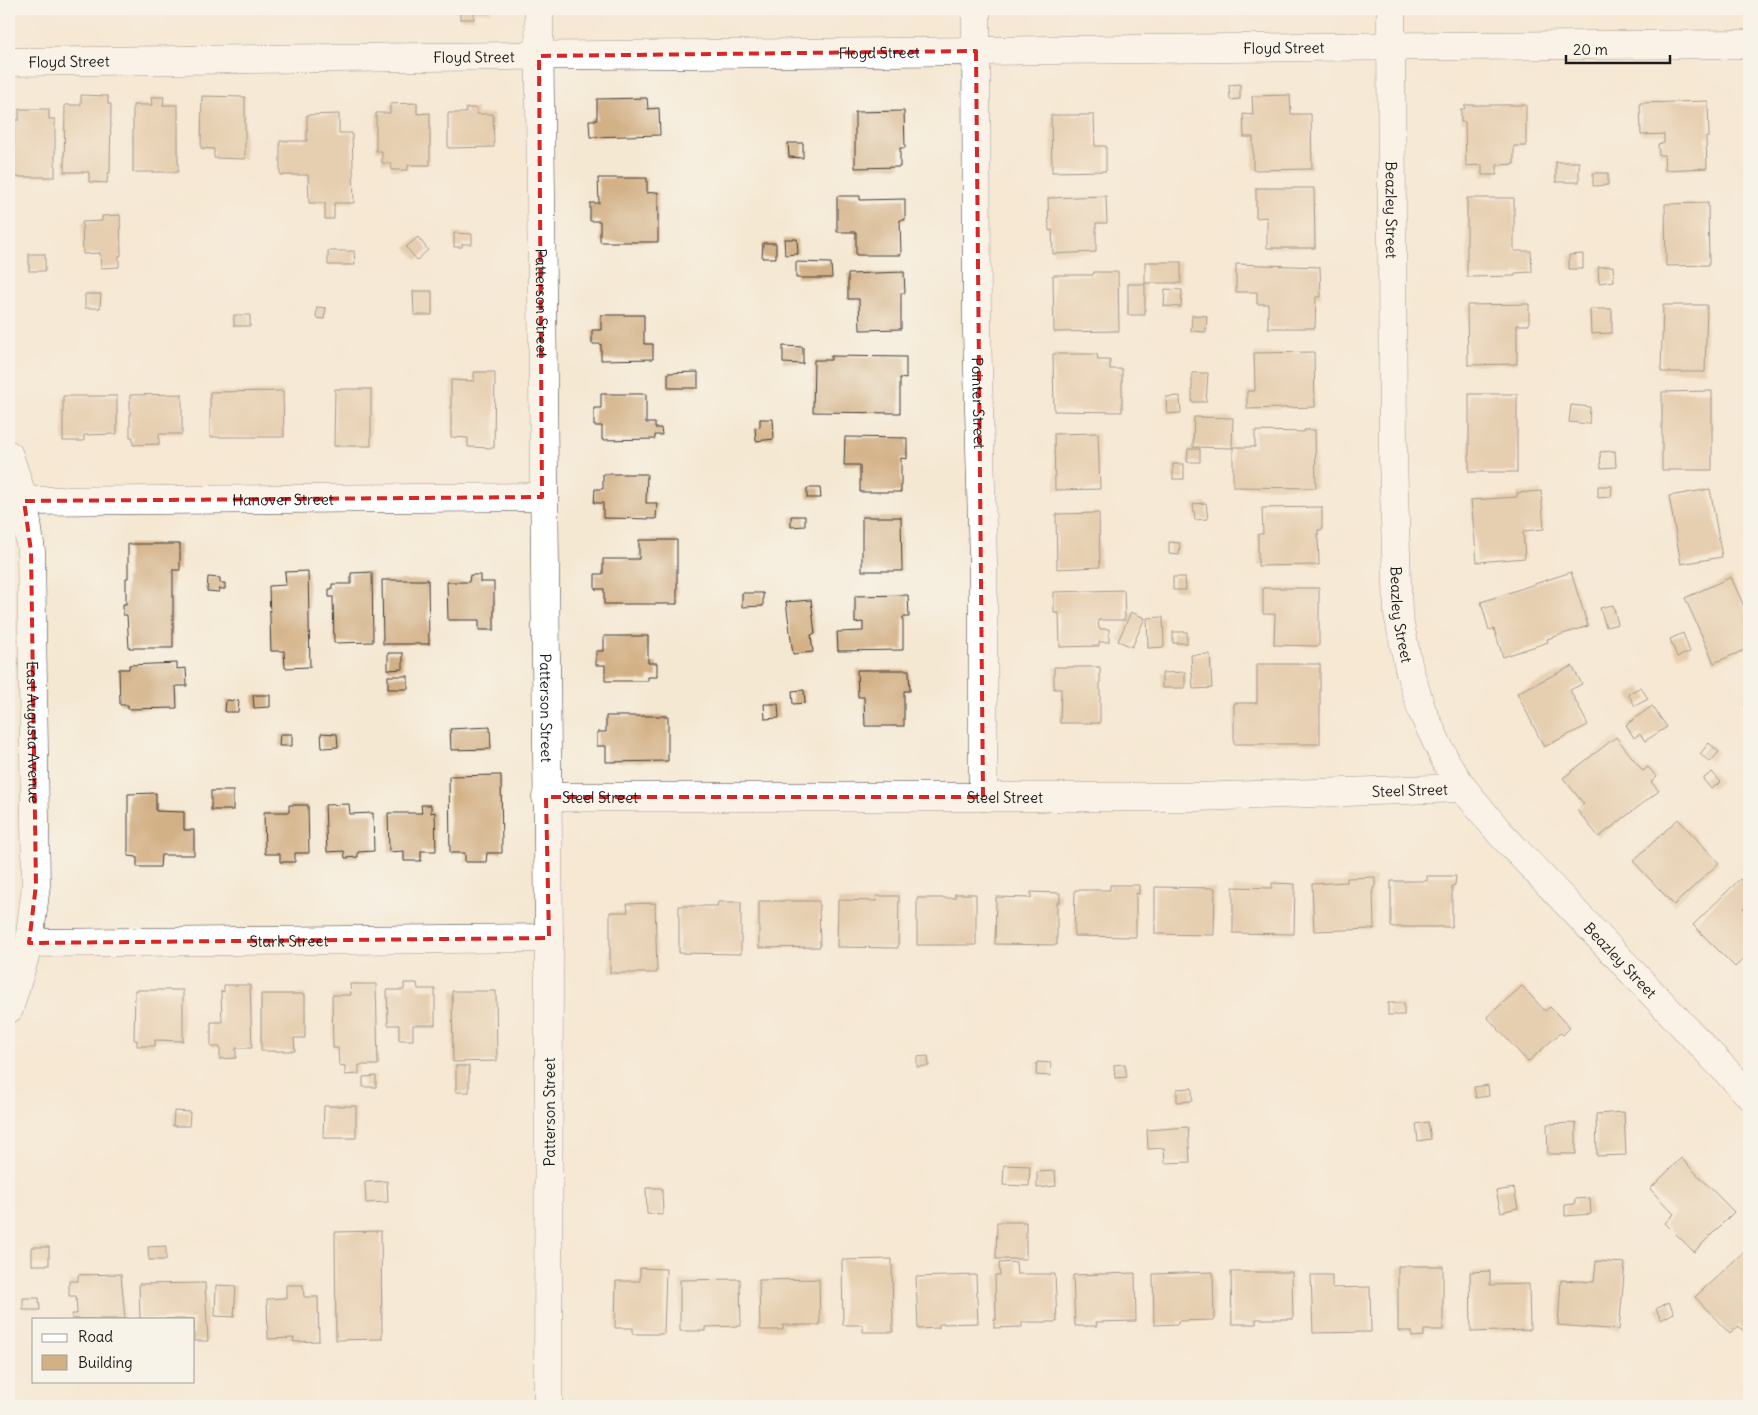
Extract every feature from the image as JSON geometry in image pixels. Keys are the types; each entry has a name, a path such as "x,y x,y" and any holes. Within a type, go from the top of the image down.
{"street":[{"name":"Patterson Street","path":"539,9 542,497 549,938 548,1406"},
{"name":"Pointer Street","path":"976,9 977,332 982,564 983,797"},
{"name":"Beazley Street","path":"1392,9 1393,459 1398,614 1409,669 1422,711 1446,762 1463,788 1500,833 1749,1095"},
{"name":"Floyd Street","path":"9,62 361,56 539,56 1392,46 1749,44"},
{"name":"East Augusta Avenue","path":"9,455 24,501 31,551 36,885 29,943 9,1009"},
{"name":"Hanover Street","path":"24,501 542,497"},
{"name":"Steel Street","path":"546,797 1196,797 1463,788"},
{"name":"Stark Street","path":"29,943 549,938"}],"highlighted area":[{"path":"976,51 983,797 546,797 549,938 29,943 36,885 31,551 24,501 542,497 539,56"}],"building":[{"path":"401,9 414,9 414,14 401,14"},
{"path":"441,9 491,9 491,12 474,12 474,19 460,19 460,11"},
{"path":"1240,84 1240,99 1230,100 1229,85"},
{"path":"81,95 108,96 108,104 111,104 110,173 108,173 107,183 89,182 89,172 64,172 65,105 81,105"},
{"path":"1290,95 1291,114 1311,114 1312,169 1253,170 1253,137 1244,137 1243,114 1253,115 1252,96"},
{"path":"202,96 245,97 245,159 214,158 214,149 201,148"},
{"path":"151,97 164,97 163,105 178,105 178,172 133,172 133,105 152,105"},
{"path":"647,98 648,109 659,108 660,135 590,137 589,120 597,120 597,99"},
{"path":"1708,101 1709,137 1706,137 1707,168 1665,170 1664,155 1659,155 1658,144 1664,143 1664,134 1641,135 1640,103"},
{"path":"417,103 417,114 430,113 430,165 408,165 408,170 392,170 391,163 382,163 382,151 376,151 376,113 390,113 390,104"},
{"path":"1465,105 1526,105 1526,146 1514,146 1514,164 1497,165 1497,175 1482,175 1482,165 1466,166 1465,122 1461,122 1461,109 1465,109"},
{"path":"466,108 477,108 477,114 493,114 494,147 448,148 448,113 466,113"},
{"path":"19,109 49,109 49,119 55,119 55,177 14,177 14,120 19,120"},
{"path":"904,111 905,148 900,148 900,167 855,168 855,112"},
{"path":"339,114 339,133 352,133 354,203 334,203 334,219 325,219 325,203 309,203 308,175 280,175 280,141 307,141 307,115"},
{"path":"1051,115 1094,115 1095,146 1106,146 1106,171 1052,172"},
{"path":"788,143 803,143 803,158 789,157"},
{"path":"1556,162 1579,162 1579,182 1556,182"},
{"path":"1593,173 1608,173 1608,185 1593,186"},
{"path":"598,178 647,178 647,193 658,192 658,242 600,242 600,221 590,221 590,203 599,203"},
{"path":"1256,188 1314,188 1315,248 1267,248 1267,217 1256,218"},
{"path":"837,196 860,196 860,200 905,199 905,220 900,220 901,255 856,255 856,232 837,232"},
{"path":"1106,196 1107,223 1096,223 1096,252 1053,254 1052,230 1049,231 1048,198"},
{"path":"1467,198 1514,198 1514,251 1531,251 1532,272 1515,273 1515,276 1467,277"},
{"path":"1708,203 1709,265 1666,266 1665,204"},
{"path":"120,215 121,256 119,255 119,267 101,268 100,253 83,254 82,222 102,221 102,216"},
{"path":"9,226 12,226 11,259 9,259"},
{"path":"454,233 472,234 472,244 462,244 462,247 454,247"},
{"path":"418,237 428,250 417,260 406,247"},
{"path":"784,239 797,239 798,254 785,255"},
{"path":"763,243 776,243 776,258 762,258"},
{"path":"328,251 354,251 355,265 328,265"},
{"path":"29,254 45,254 45,271 29,271"},
{"path":"1583,254 1583,269 1569,269 1569,255"},
{"path":"796,262 831,263 832,278 796,278"},
{"path":"1145,262 1181,262 1181,283 1145,283"},
{"path":"1236,264 1320,267 1321,297 1316,297 1315,328 1268,328 1268,304 1257,304 1257,292 1236,292"},
{"path":"1613,266 1614,281 1599,283 1598,267"},
{"path":"904,272 905,293 901,293 901,329 860,330 859,299 848,299 848,274"},
{"path":"1094,272 1118,272 1119,331 1054,332 1053,275 1093,275"},
{"path":"1128,284 1145,284 1145,315 1128,315"},
{"path":"1165,289 1182,290 1181,307 1164,306"},
{"path":"413,291 432,291 432,315 414,315"},
{"path":"85,294 101,294 100,308 85,308"},
{"path":"1529,304 1529,325 1517,325 1517,364 1468,365 1467,305"},
{"path":"1663,305 1707,305 1705,372 1661,372"},
{"path":"317,307 326,308 324,319 316,318"},
{"path":"1590,309 1612,309 1612,333 1591,334"},
{"path":"234,315 250,315 250,326 234,326"},
{"path":"601,315 644,315 644,344 653,344 653,359 601,360 601,344 592,344 592,330 601,330"},
{"path":"1192,315 1207,316 1206,332 1191,331"},
{"path":"783,346 803,347 803,364 783,363"},
{"path":"1314,352 1315,407 1247,409 1247,391 1255,391 1254,353"},
{"path":"1053,354 1097,354 1098,360 1110,360 1110,369 1122,369 1122,412 1054,411"},
{"path":"831,356 906,357 906,379 900,378 900,413 813,412 814,360 831,360"},
{"path":"474,372 495,372 494,448 468,447 468,438 451,437 451,380 474,381"},
{"path":"698,372 698,388 668,388 668,373"},
{"path":"1192,373 1208,373 1206,402 1192,402"},
{"path":"335,389 371,389 371,446 334,446"},
{"path":"283,391 284,437 210,437 210,392"},
{"path":"1712,391 1712,470 1662,470 1662,392"},
{"path":"182,394 182,434 159,434 159,444 133,445 133,437 130,437 130,395"},
{"path":"601,394 646,394 646,423 655,423 655,428 661,428 662,435 655,435 655,439 602,440 602,426 594,426 594,408 601,408"},
{"path":"1469,394 1517,394 1517,472 1469,472"},
{"path":"63,396 117,396 117,434 84,435 84,441 63,441"},
{"path":"1180,396 1181,413 1167,414 1166,397"},
{"path":"1571,405 1590,407 1589,424 1569,422"},
{"path":"1194,417 1233,418 1232,448 1193,447"},
{"path":"760,419 773,419 774,439 756,441 755,428 760,427"},
{"path":"1304,430 1315,430 1316,488 1233,487 1233,447 1255,447 1255,431 1304,432"},
{"path":"1098,433 1100,489 1055,490 1054,434"},
{"path":"845,437 907,438 907,459 901,458 901,492 860,492 860,465 844,465"},
{"path":"1188,449 1200,449 1200,462 1187,462"},
{"path":"1615,451 1616,467 1601,468 1600,452"},
{"path":"1173,464 1184,464 1184,479 1173,479"},
{"path":"603,474 647,474 646,503 657,503 656,519 603,518 603,503 594,503 595,489 603,489"},
{"path":"1598,486 1612,486 1611,497 1598,498"},
{"path":"807,488 820,488 821,498 807,498"},
{"path":"1710,489 1722,557 1681,564 1669,496"},
{"path":"1541,491 1544,529 1523,531 1525,558 1477,562 1471,500 1517,497 1517,493"},
{"path":"1206,503 1208,519 1195,520 1193,504"},
{"path":"1322,507 1322,530 1318,530 1319,565 1258,566 1258,534 1263,534 1262,508"},
{"path":"1099,513 1100,567 1057,569 1056,514"},
{"path":"791,516 805,516 805,526 791,527"},
{"path":"862,517 901,517 902,571 862,571"},
{"path":"639,540 677,540 677,604 604,604 604,589 595,589 595,574 603,574 603,559 639,559"},
{"path":"1169,542 1180,543 1179,555 1169,554"},
{"path":"128,544 180,544 180,570 173,570 173,648 129,648 127,615 123,615 123,604 126,604 126,578 128,578"},
{"path":"308,571 310,667 285,668 284,651 271,651 269,586 286,585 285,572"},
{"path":"372,572 373,642 334,643 333,597 329,597 329,589 332,589 332,584 351,584 351,573"},
{"path":"1571,572 1588,626 1547,639 1548,642 1503,657 1494,629 1489,630 1481,602"},
{"path":"470,575 480,575 480,582 494,582 494,630 479,630 479,620 448,620 447,582 469,582"},
{"path":"208,577 220,578 220,583 225,583 225,589 219,589 219,592 207,591"},
{"path":"1173,577 1185,577 1186,590 1173,590"},
{"path":"1731,577 1749,618 1749,648 1714,663 1685,598"},
{"path":"382,580 428,580 429,644 383,644"},
{"path":"1263,588 1319,588 1319,646 1274,645 1275,614 1263,614"},
{"path":"1124,590 1125,620 1098,620 1099,629 1109,629 1109,642 1099,642 1099,646 1060,647 1059,613 1054,613 1054,592"},
{"path":"742,593 763,593 763,606 742,607"},
{"path":"908,595 909,617 903,617 903,650 838,651 837,632 863,631 863,622 855,623 855,596"},
{"path":"811,600 815,634 811,635 813,652 793,654 786,602"},
{"path":"1613,605 1618,624 1606,627 1600,608"},
{"path":"1131,612 1145,618 1132,647 1118,641"},
{"path":"1163,617 1164,647 1148,648 1147,618"},
{"path":"1173,632 1187,632 1187,643 1173,643"},
{"path":"1683,633 1690,652 1677,657 1670,639"},
{"path":"604,636 648,636 648,663 657,663 657,677 648,677 648,681 605,681 605,665 596,665 596,651 604,651"},
{"path":"388,653 403,653 403,669 388,670"},
{"path":"1210,654 1212,688 1193,689 1191,655"},
{"path":"177,663 177,669 186,668 187,686 176,686 177,708 128,709 128,705 120,705 119,669 129,669 129,665"},
{"path":"1257,664 1320,664 1320,744 1234,744 1234,703 1257,703"},
{"path":"1572,666 1582,684 1570,690 1588,725 1544,747 1517,693"},
{"path":"1054,667 1100,667 1100,723 1060,723 1061,689 1054,689"},
{"path":"857,670 909,670 910,691 904,691 904,726 865,726 864,697 858,697"},
{"path":"1185,672 1185,688 1162,688 1162,673"},
{"path":"388,676 408,676 408,689 388,689"},
{"path":"1641,687 1648,699 1635,706 1628,694"},
{"path":"804,690 805,703 793,704 792,691"},
{"path":"253,695 270,695 270,707 254,708"},
{"path":"226,700 239,701 238,712 225,712"},
{"path":"1749,701 1749,710 1744,705"},
{"path":"764,704 778,704 779,718 765,719"},
{"path":"1652,706 1667,727 1645,741 1640,734 1634,738 1626,725"},
{"path":"606,716 668,716 668,761 606,762 606,746 597,746 597,732 606,732"},
{"path":"490,727 491,749 451,750 450,729"},
{"path":"321,733 337,734 338,747 322,748"},
{"path":"280,734 292,734 292,746 279,746"},
{"path":"1616,737 1643,771 1648,767 1657,777 1651,782 1659,791 1599,837 1577,810 1584,804 1563,778"},
{"path":"1709,743 1719,752 1710,762 1700,754"},
{"path":"1712,772 1721,782 1711,789 1703,779"},
{"path":"501,775 502,853 487,853 486,862 465,862 465,853 450,853 449,776"},
{"path":"211,791 233,791 233,810 211,810"},
{"path":"156,793 156,811 184,812 184,830 194,830 194,855 161,855 160,867 137,867 137,857 128,856 128,794"},
{"path":"349,804 350,814 373,813 374,851 358,852 358,857 345,858 344,851 327,852 325,805"},
{"path":"289,805 308,805 309,853 295,853 295,862 280,862 280,854 265,854 264,812 289,812"},
{"path":"421,805 431,805 431,813 435,812 436,851 421,851 421,861 404,861 404,851 389,852 388,813 422,813"},
{"path":"1678,819 1719,863 1674,905 1633,861"},
{"path":"1427,876 1456,876 1455,885 1452,886 1452,927 1391,927 1391,881 1427,881"},
{"path":"1375,877 1375,887 1373,888 1374,929 1314,931 1312,884 1347,882 1347,878"},
{"path":"1740,879 1749,889 1749,902 1743,908 1749,914 1749,954 1735,967 1693,925"},
{"path":"1272,883 1295,884 1294,934 1233,933 1233,887 1272,888"},
{"path":"1110,885 1139,885 1139,894 1136,893 1136,937 1074,936 1075,890 1110,890"},
{"path":"1155,887 1215,888 1214,935 1155,934"},
{"path":"1031,892 1060,893 1060,902 1057,902 1057,945 995,944 996,897 1031,898"},
{"path":"955,894 976,894 976,945 917,945 917,898 955,898"},
{"path":"876,896 899,896 898,948 837,947 838,900 877,901"},
{"path":"759,901 819,901 820,947 759,948"},
{"path":"718,902 741,902 741,954 679,953 679,906 717,906"},
{"path":"655,903 657,973 610,973 610,912 628,912 627,904"},
{"path":"404,983 417,983 418,989 435,989 435,1025 413,1025 413,1040 399,1040 399,1025 388,1025 387,990 404,990"},
{"path":"350,984 376,984 378,1065 359,1065 359,1074 345,1075 345,1066 339,1065 338,1048 333,1048 332,995 351,995"},
{"path":"224,985 250,985 252,1048 236,1048 236,1058 220,1059 220,1047 211,1047 211,1022 222,1022 221,991 224,992"},
{"path":"1522,986 1545,1011 1550,1007 1570,1028 1563,1035 1560,1033 1528,1062 1487,1017"},
{"path":"135,990 183,990 183,1041 155,1040 155,1046 137,1046 137,1040 134,1040"},
{"path":"452,991 496,991 497,1061 453,1062"},
{"path":"261,994 305,994 305,1038 294,1038 295,1051 261,1051"},
{"path":"1388,1003 1404,1003 1404,1015 1388,1015"},
{"path":"928,1056 929,1066 917,1067 917,1057"},
{"path":"1037,1062 1051,1063 1050,1076 1036,1075"},
{"path":"1125,1064 1127,1077 1115,1078 1114,1065"},
{"path":"456,1066 469,1066 469,1092 456,1092"},
{"path":"376,1076 376,1087 363,1087 363,1077"},
{"path":"1488,1085 1489,1096 1476,1098 1474,1087"},
{"path":"1192,1088 1192,1101 1177,1102 1177,1089"},
{"path":"324,1106 356,1106 356,1138 323,1138"},
{"path":"174,1111 190,1112 189,1126 173,1126"},
{"path":"1624,1112 1626,1155 1597,1156 1596,1114"},
{"path":"1428,1122 1431,1139 1418,1141 1416,1124"},
{"path":"1576,1123 1576,1154 1548,1154 1547,1124"},
{"path":"1188,1127 1190,1162 1165,1163 1164,1148 1148,1149 1147,1130"},
{"path":"1681,1158 1734,1212 1694,1252 1665,1223 1674,1214 1650,1189"},
{"path":"1004,1165 1030,1166 1029,1186 1003,1185"},
{"path":"1055,1171 1056,1186 1037,1188 1037,1172"},
{"path":"387,1181 388,1202 366,1203 365,1182"},
{"path":"646,1188 662,1188 663,1215 647,1214"},
{"path":"1514,1188 1518,1208 1501,1212 1496,1191"},
{"path":"1590,1198 1591,1214 1565,1216 1565,1205 1575,1204 1575,1199"},
{"path":"997,1222 1026,1222 1026,1259 996,1259"},
{"path":"381,1231 382,1339 336,1340 335,1232"},
{"path":"166,1246 166,1260 149,1260 148,1247"},
{"path":"32,1247 49,1247 49,1265 32,1265"},
{"path":"1749,1247 1749,1337 1739,1326 1730,1334 1695,1297"},
{"path":"892,1259 893,1332 863,1332 863,1325 843,1325 842,1260"},
{"path":"1596,1261 1625,1263 1619,1330 1558,1325 1561,1280 1594,1282"},
{"path":"1016,1262 1017,1274 1055,1274 1057,1322 1022,1322 1022,1327 994,1328 994,1319 996,1320 995,1275 1000,1275 999,1263"},
{"path":"1398,1266 1443,1266 1443,1330 1424,1330 1424,1336 1412,1337 1412,1331 1398,1331"},
{"path":"640,1268 666,1269 664,1334 633,1334 633,1328 615,1328 616,1281 640,1281"},
{"path":"1490,1271 1490,1285 1529,1284 1530,1330 1471,1332 1470,1272"},
{"path":"1213,1272 1214,1320 1178,1321 1178,1324 1154,1325 1153,1274"},
{"path":"1231,1272 1292,1272 1293,1319 1256,1319 1256,1324 1232,1324"},
{"path":"1135,1273 1136,1321 1096,1322 1097,1326 1075,1326 1073,1275"},
{"path":"121,1274 125,1318 72,1318 72,1314 77,1314 76,1296 69,1296 69,1281 78,1281 78,1275"},
{"path":"976,1275 978,1323 939,1324 939,1328 918,1329 916,1277"},
{"path":"1311,1275 1332,1275 1332,1288 1370,1287 1371,1332 1313,1333"},
{"path":"740,1279 741,1326 705,1327 705,1331 680,1331 680,1280"},
{"path":"819,1279 820,1325 783,1325 783,1330 760,1330 759,1280"},
{"path":"205,1283 208,1341 195,1341 195,1318 140,1318 139,1284"},
{"path":"216,1285 236,1286 234,1317 215,1316"},
{"path":"286,1285 303,1285 304,1297 318,1297 319,1341 293,1342 294,1338 268,1339 267,1299 286,1298"},
{"path":"23,1298 39,1298 40,1310 23,1310"},
{"path":"1669,1302 1674,1313 1661,1320 1656,1309"}]}
